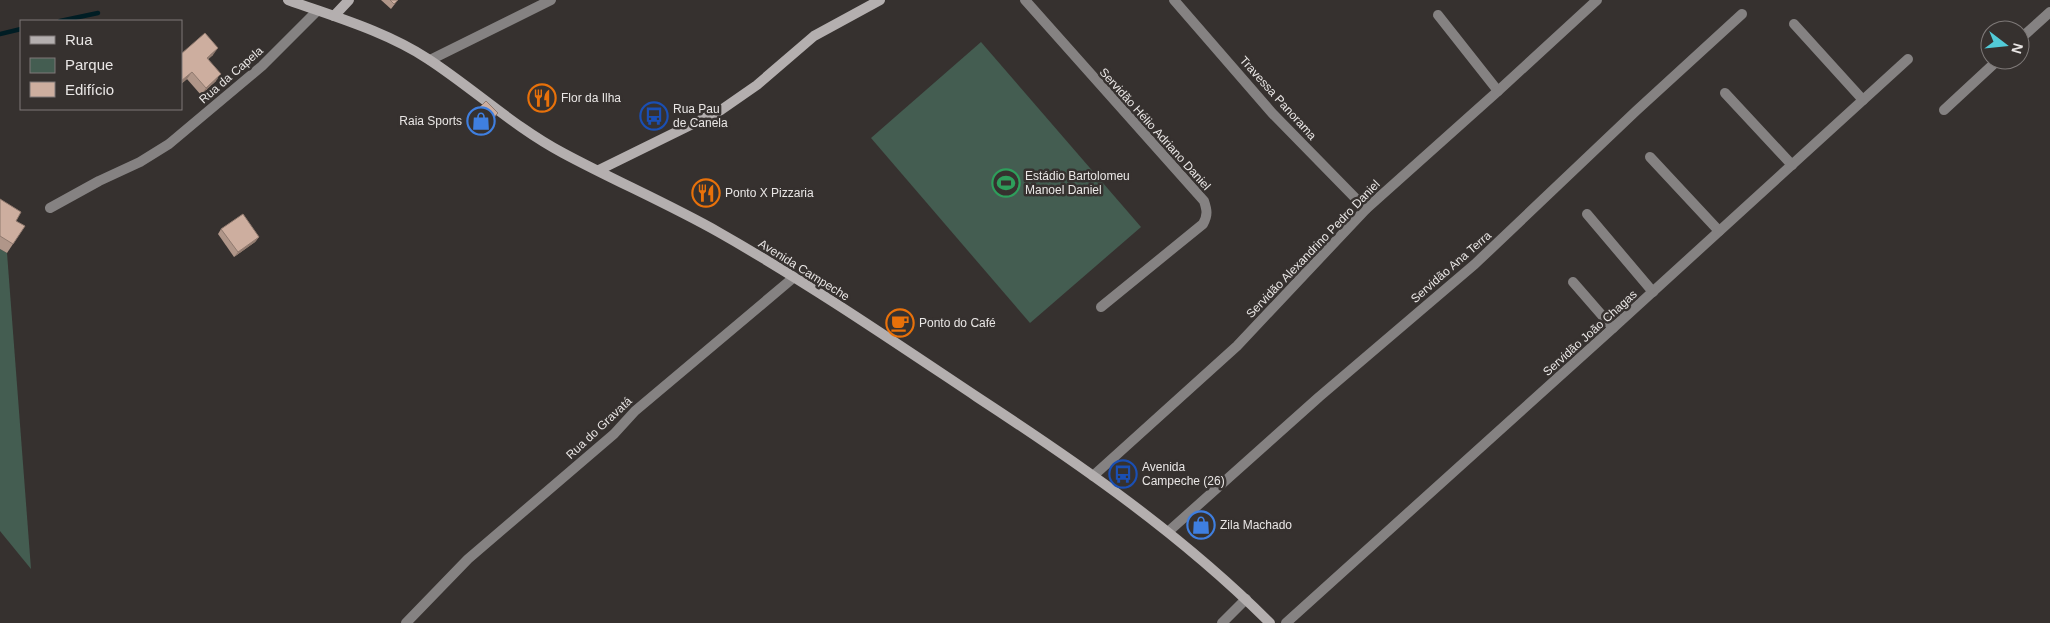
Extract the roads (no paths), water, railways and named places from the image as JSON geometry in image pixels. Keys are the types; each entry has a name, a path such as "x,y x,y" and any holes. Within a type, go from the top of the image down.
{"main road":[{"name":"Avenida Campeche","path":"288,0 399,42 430,60 511,121 560,152 689,216 793,278 1031,432 1093,476 1169,531 1246,599 1270,623"},
{"path":"334,16 349,0"},
{"path":"599,170 721,110 757,85 814,36 880,0"}],"street":[{"path":"430,60 551,0"},
{"name":"Servidão Hélio Adriano Daniel","path":"1025,0 1204,201 1207,209 1204,224 1101,307"},
{"name":"Travessa Panorama","path":"1174,0 1272,113 1366,209"},
{"name":"Servidão Alexandrino Pedro Daniel","path":"1093,476 1230,352 1366,209 1498,92 1597,0"},
{"name":"Rua da Capela","path":"50,208 99,181 155,154 169,144 262,66 317,11"},
{"path":"2030,31 2050,12"},
{"name":"Servidão Ana Terra","path":"1169,531 1319,397 1475,264 1636,111 1742,14"},
{"path":"1438,15 1498,92"},
{"path":"1794,24 1863,100"},
{"name":"Servidão João Chagas","path":"1286,623 1653,292 1908,58"},
{"path":"1944,110 1987,70"},
{"path":"1725,93 1792,165"},
{"path":"1650,157 1719,231"},
{"path":"1587,214 1653,292"},
{"name":"Rua do Gravatá","path":"406,623 486,542 614,434 635,411 793,278"},
{"path":"1573,282 1613,328"},
{"path":"1222,623 1246,599"}],"waterway":[{"path":"65,20 98,13"},
{"path":"0,34 20,29"}],"place":[{"name":"Flor da Ilha","path":"542,98"},
{"name":"Rua Pau de Canela","path":"654,116"},
{"name":"Raia Sports","path":"481,121"},
{"name":"Estádio Bartolomeu Manoel Daniel","path":"1006,183"},
{"name":"Ponto X Pizzaria","path":"706,193"},
{"name":"Ponto do Café","path":"900,323"},
{"name":"Avenida Campeche (26)","path":"1123,474"},
{"name":"Zila Machado","path":"1201,525"}]}
